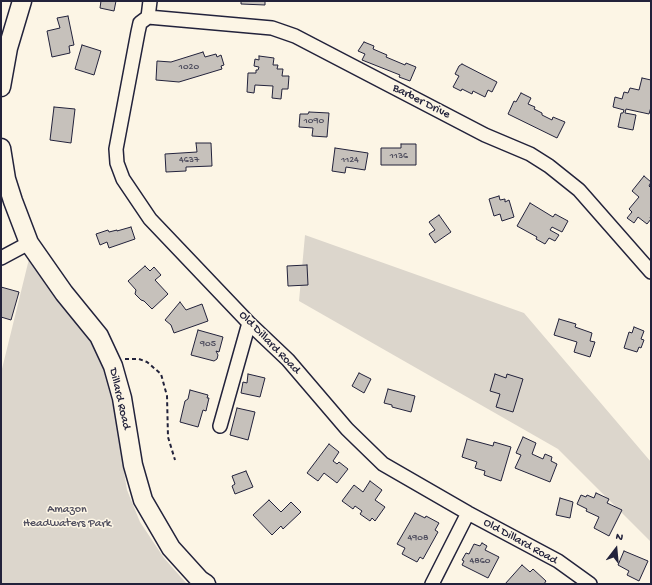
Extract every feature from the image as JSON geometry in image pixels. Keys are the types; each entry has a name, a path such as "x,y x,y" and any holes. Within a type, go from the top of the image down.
{"street":[{"path":"1,87 8,48 22,1"},
{"name":"Old Dillard Road","path":"150,1 148,17 140,23 116,149 117,162 123,179 150,219 249,323 288,360 347,429 382,464 468,513 558,561 590,584"},
{"name":"Barber Drive","path":"148,17 272,28 295,36 485,135 530,154 549,166 579,190 651,272"},
{"name":"Dillard Road","path":"1,148 6,179 29,243 64,293 99,336 110,360 122,398 133,465 144,500 171,548 200,580 206,584"},
{"path":"1,258 29,243"},
{"path":"220,426 249,323"},
{"path":"432,584 468,513"}],"path":[{"path":"110,360 139,359 147,362 160,374 167,396 168,437 175,460"}],"green space":[{"path":"305,235 524,313 651,462 651,542 558,449 299,301"},
{"name":"Amazon Headwaters Park","path":"29,259 50,290 90,341 105,370 114,410 127,490 140,522 164,558 187,584 1,584 1,373"}],"building":[{"path":"101,1 116,1 114,11 100,8"},
{"path":"241,1 265,1 265,5 241,4"},
{"path":"68,16 74,45 69,46 70,53 52,57 47,31 60,28 57,18"},
{"path":"364,42 374,46 373,49 387,55 386,57 405,65 406,63 416,67 410,81 399,77 400,75 362,60 365,54 358,51"},
{"path":"82,45 101,51 94,75 75,69"},
{"path":"203,52 205,57 216,54 217,57 221,55 224,65 221,66 222,69 179,82 156,80 157,61 171,62"},
{"path":"259,56 274,58 273,65 278,65 277,69 283,69 282,76 289,76 288,89 282,89 281,99 272,98 273,86 255,85 254,93 247,92 248,73 256,73 256,70 258,70 259,67 254,66 255,59 259,60"},
{"path":"462,64 497,82 492,92 488,90 485,97 473,91 472,94 462,89 461,91 453,87 459,76 455,74 459,66"},
{"path":"642,78 651,80 651,107 649,114 626,109 625,113 636,115 633,130 618,127 621,113 623,113 624,110 613,107 615,97 622,99 624,92 628,93 630,88 639,90"},
{"path":"521,93 531,98 528,104 535,107 534,109 542,113 542,115 552,120 553,117 565,122 557,138 508,114 514,101 516,102"},
{"path":"54,107 75,109 71,143 50,140"},
{"path":"309,112 329,113 327,137 312,136 313,128 299,127 300,114 308,114"},
{"path":"196,143 211,143 212,166 186,167 186,171 166,172 165,154 197,152"},
{"path":"401,144 416,144 416,165 381,165 381,148 401,148"},
{"path":"335,148 368,153 365,170 346,167 345,173 332,171"},
{"path":"644,176 651,182 649,186 651,188 651,219 647,224 638,217 634,223 627,218 632,212 629,209 639,197 632,191"},
{"path":"499,196 500,200 505,199 505,202 509,200 514,217 502,221 500,214 494,216 489,199"},
{"path":"530,203 553,217 555,214 568,221 562,232 552,227 550,230 559,235 555,241 549,238 545,244 536,239 537,237 517,226"},
{"path":"439,215 451,232 435,243 429,234 435,230 429,222"},
{"path":"131,227 135,239 109,248 107,242 100,245 96,234 108,230 109,232 117,231"},
{"path":"307,265 308,285 288,286 287,266"},
{"path":"145,266 150,271 154,267 161,275 155,280 168,294 152,309 135,294 136,290 128,281"},
{"path":"1,287 19,292 11,320 1,317"},
{"path":"180,302 186,310 202,304 208,321 174,333 171,325 165,320"},
{"path":"559,319 576,324 575,327 592,333 590,341 595,342 590,357 574,352 577,342 554,335"},
{"path":"634,327 644,331 641,339 644,340 641,348 639,347 637,352 624,348 629,332 632,333"},
{"path":"198,330 223,337 219,352 216,351 218,355 217,359 214,361 191,355"},
{"path":"359,373 371,379 364,393 352,386"},
{"path":"248,374 265,378 260,397 241,393 243,382 247,383"},
{"path":"495,374 506,378 507,374 523,379 513,412 496,407 500,394 490,391"},
{"path":"388,389 415,396 411,412 392,407 392,405 384,403"},
{"path":"190,390 208,395 207,398 209,398 206,411 203,410 198,427 180,422 185,401 188,399"},
{"path":"237,408 255,412 248,440 230,435"},
{"path":"523,437 536,443 532,454 543,459 545,454 552,457 551,461 557,464 550,482 515,468 521,455 516,453"},
{"path":"467,439 493,446 494,442 511,447 501,481 484,475 485,471 475,468 477,462 462,457"},
{"path":"329,444 339,452 333,461 337,464 339,462 348,469 337,483 324,473 318,481 307,473"},
{"path":"246,471 253,487 235,494 232,486 235,484 232,476"},
{"path":"370,481 382,490 375,500 385,507 375,521 372,518 370,521 360,514 362,511 355,506 353,509 342,501 354,485 363,492"},
{"path":"596,493 609,499 607,503 622,510 609,536 594,528 599,517 586,511 587,509 577,504 581,495 586,497 587,495 594,498"},
{"path":"560,498 573,502 570,518 556,515"},
{"path":"269,500 281,512 291,502 301,512 283,529 281,526 272,535 253,515"},
{"path":"415,513 425,518 426,516 439,523 435,530 438,532 423,559 420,557 417,562 402,554 405,548 397,544"},
{"path":"482,543 487,546 485,550 499,557 488,578 462,565 464,561 462,560 466,553 469,554 474,544 480,546"},
{"path":"624,551 648,561 639,581 627,575 629,571 618,565"},
{"path":"522,565 530,572 533,569 546,581 544,584 505,584"}]}
